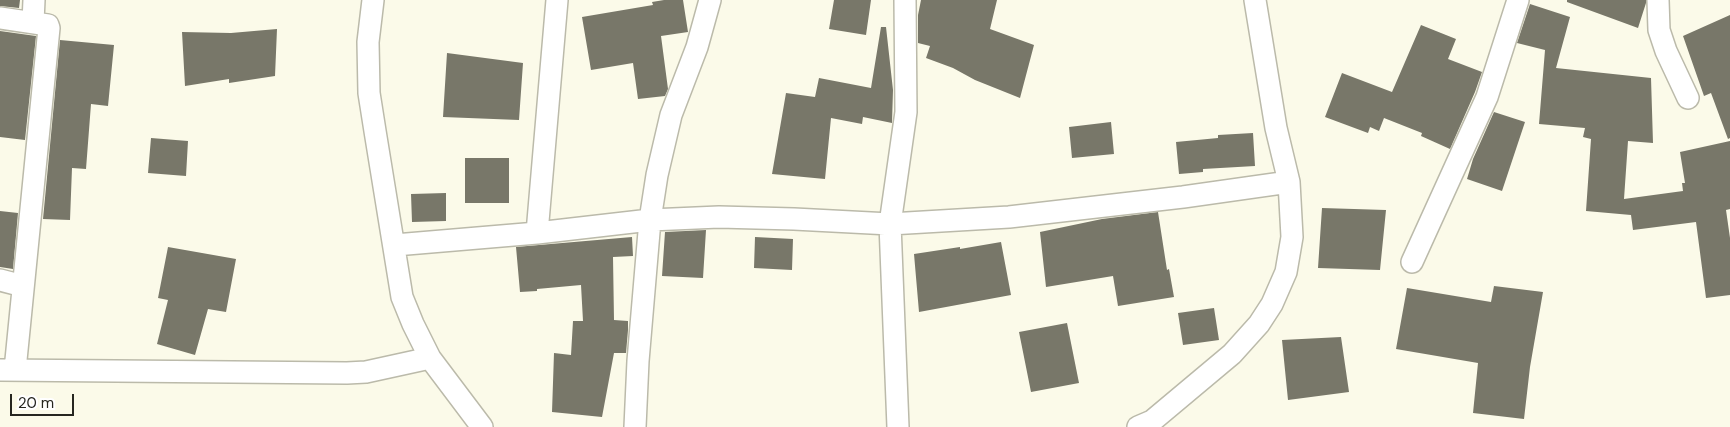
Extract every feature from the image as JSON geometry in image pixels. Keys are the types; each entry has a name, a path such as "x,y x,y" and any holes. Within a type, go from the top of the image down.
{"street":[{"path":"33,22 34,0"},
{"path":"373,0 368,42 369,93 402,297 430,358 482,427"},
{"path":"537,233 556,0"},
{"path":"636,427 638,361 650,220 657,175 671,115 697,47 710,0"},
{"path":"898,427 890,224 906,112 905,0"},
{"path":"1138,427 1152,421 1232,354 1259,324 1272,304 1286,272 1292,237 1289,182 1276,128 1255,0"},
{"path":"1412,262 1487,97 1518,0"},
{"path":"1658,0 1659,30 1666,51 1688,98"},
{"path":"0,18 48,25 49,28 23,286 7,370 347,373 366,372 430,358"},
{"path":"395,245 537,233 650,220 719,217 890,224 1009,217 1183,197 1289,182"},
{"path":"0,280 23,286"}],"building":[{"path":"0,0 20,0 19,8 0,6"},
{"path":"683,0 688,32 661,36 668,89 665,96 638,99 633,63 591,70 582,17 653,5 652,2"},
{"path":"834,0 871,0 866,35 829,29"},
{"path":"921,0 997,0 990,29 1034,45 1020,98 926,58 930,46 918,43 918,15"},
{"path":"1567,0 1646,0 1646,3 1638,28 1567,2"},
{"path":"1530,4 1570,17 1556,68 1651,78 1653,143 1628,141 1624,199 1683,191 1682,183 1685,183 1680,152 1730,141 1730,209 1726,210 1730,238 1730,295 1706,298 1696,222 1633,230 1631,215 1586,211 1591,139 1583,137 1585,128 1539,124 1545,50 1517,43"},
{"path":"1730,15 1730,138 1728,139 1711,93 1704,96 1683,36"},
{"path":"1421,25 1456,39 1448,59 1482,72 1450,149 1421,136 1422,133 1384,118 1379,131 1370,127 1368,133 1325,117 1342,73 1392,92"},
{"path":"881,27 886,27 893,90 892,123 863,117 862,124 831,118 825,179 772,174 786,93 815,97 819,78 871,88"},
{"path":"277,29 275,76 229,83 229,79 185,86 182,32 231,33"},
{"path":"0,31 36,36 25,140 0,137"},
{"path":"60,40 114,45 108,106 91,104 86,169 72,168 70,220 43,219"},
{"path":"447,53 523,63 519,120 443,117"},
{"path":"1494,112 1525,122 1502,191 1467,179 1473,159"},
{"path":"1111,122 1114,154 1072,158 1069,127"},
{"path":"1253,133 1255,166 1203,169 1203,172 1179,174 1176,142 1218,138 1218,135"},
{"path":"151,138 188,141 186,176 148,173"},
{"path":"465,158 509,158 509,203 465,203"},
{"path":"446,193 446,221 412,222 411,194"},
{"path":"1322,208 1386,210 1380,270 1318,268"},
{"path":"0,211 18,213 13,269 0,267"},
{"path":"1158,212 1167,270 1169,269 1174,297 1118,306 1113,276 1046,287 1040,232 1102,219"},
{"path":"706,230 703,278 662,276 665,232"},
{"path":"632,237 633,256 613,257 614,320 628,321 628,330 626,353 614,353 602,417 552,412 554,353 571,355 573,321 583,321 581,285 520,292 516,247"},
{"path":"755,237 793,239 792,270 754,268"},
{"path":"1001,242 1011,295 919,312 914,254"},
{"path":"168,247 236,259 226,312 208,309 195,355 157,344 168,300 158,298"},
{"path":"1494,286 1543,292 1530,367 1524,419 1473,413 1478,363 1396,349 1407,288 1491,302"},
{"path":"1214,308 1219,340 1183,345 1178,313"},
{"path":"1067,323 1079,383 1031,392 1019,332"},
{"path":"1341,337 1349,392 1288,400 1282,340"}]}
